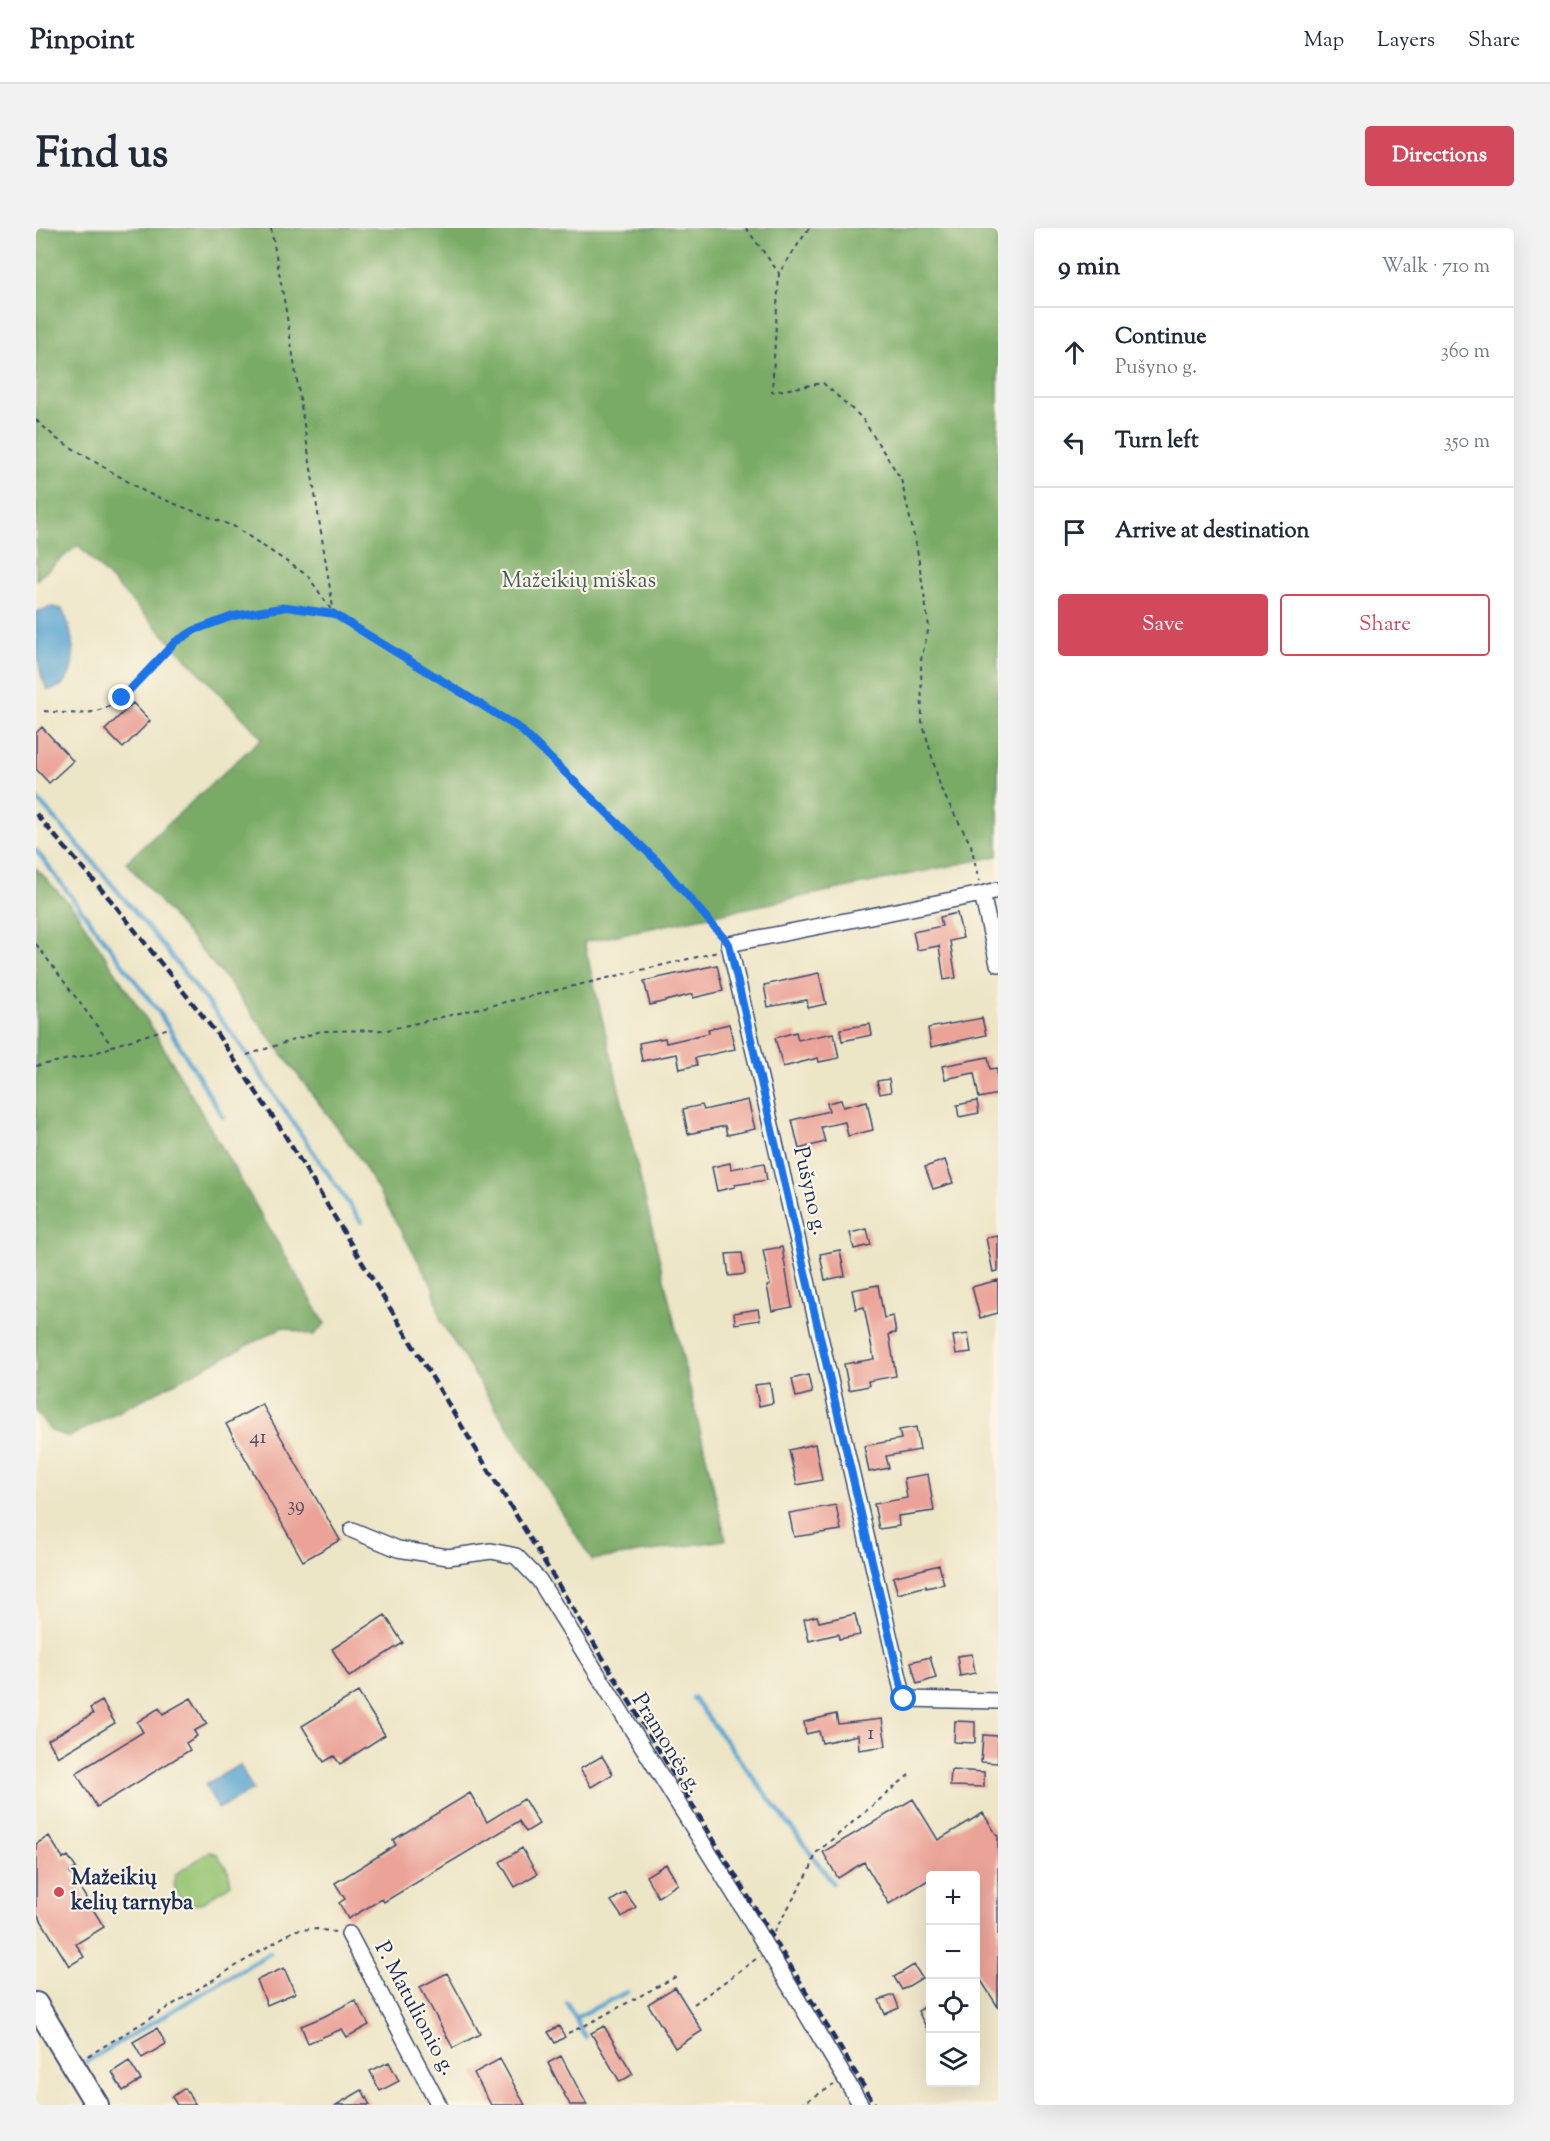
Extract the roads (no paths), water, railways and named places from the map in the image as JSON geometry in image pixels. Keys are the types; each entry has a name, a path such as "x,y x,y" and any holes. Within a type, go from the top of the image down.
{"main road":[{"path":"36,2004 97,2105"}],"street":[{"path":"998,890 982,894 998,964"},
{"name":"Pušyno g.","path":"982,894 730,946 904,1699 998,1701"},
{"name":"Pramonės g.","path":"352,1530 398,1549 448,1557 491,1551 516,1556 539,1580 766,1946 861,2105"},
{"name":"P. Matulionio g.","path":"349,1934 439,2105"}],"water":[{"path":"52,607 62,609 70,630 73,656 67,679 59,686 48,690 39,664 36,612"},
{"path":"240,1765 253,1790 218,1809 205,1784"}],"waterway":[{"path":"36,798 160,942 237,1040 361,1222"},
{"path":"36,850 159,1012 223,1117"},
{"path":"693,1698 833,1883"},
{"path":"86,2062 270,1953"},
{"path":"585,2037 575,2018 627,1992"},
{"path":"567,2003 575,2018"}],"railway":[{"path":"36,814 114,904 217,1034 281,1129 875,2105"}],"place":[{"name":"Mažeikių kelių tarnyba","path":"59,1892"}],"park label":[{"name":"Mažeikių miškas","path":"579,582"}]}
